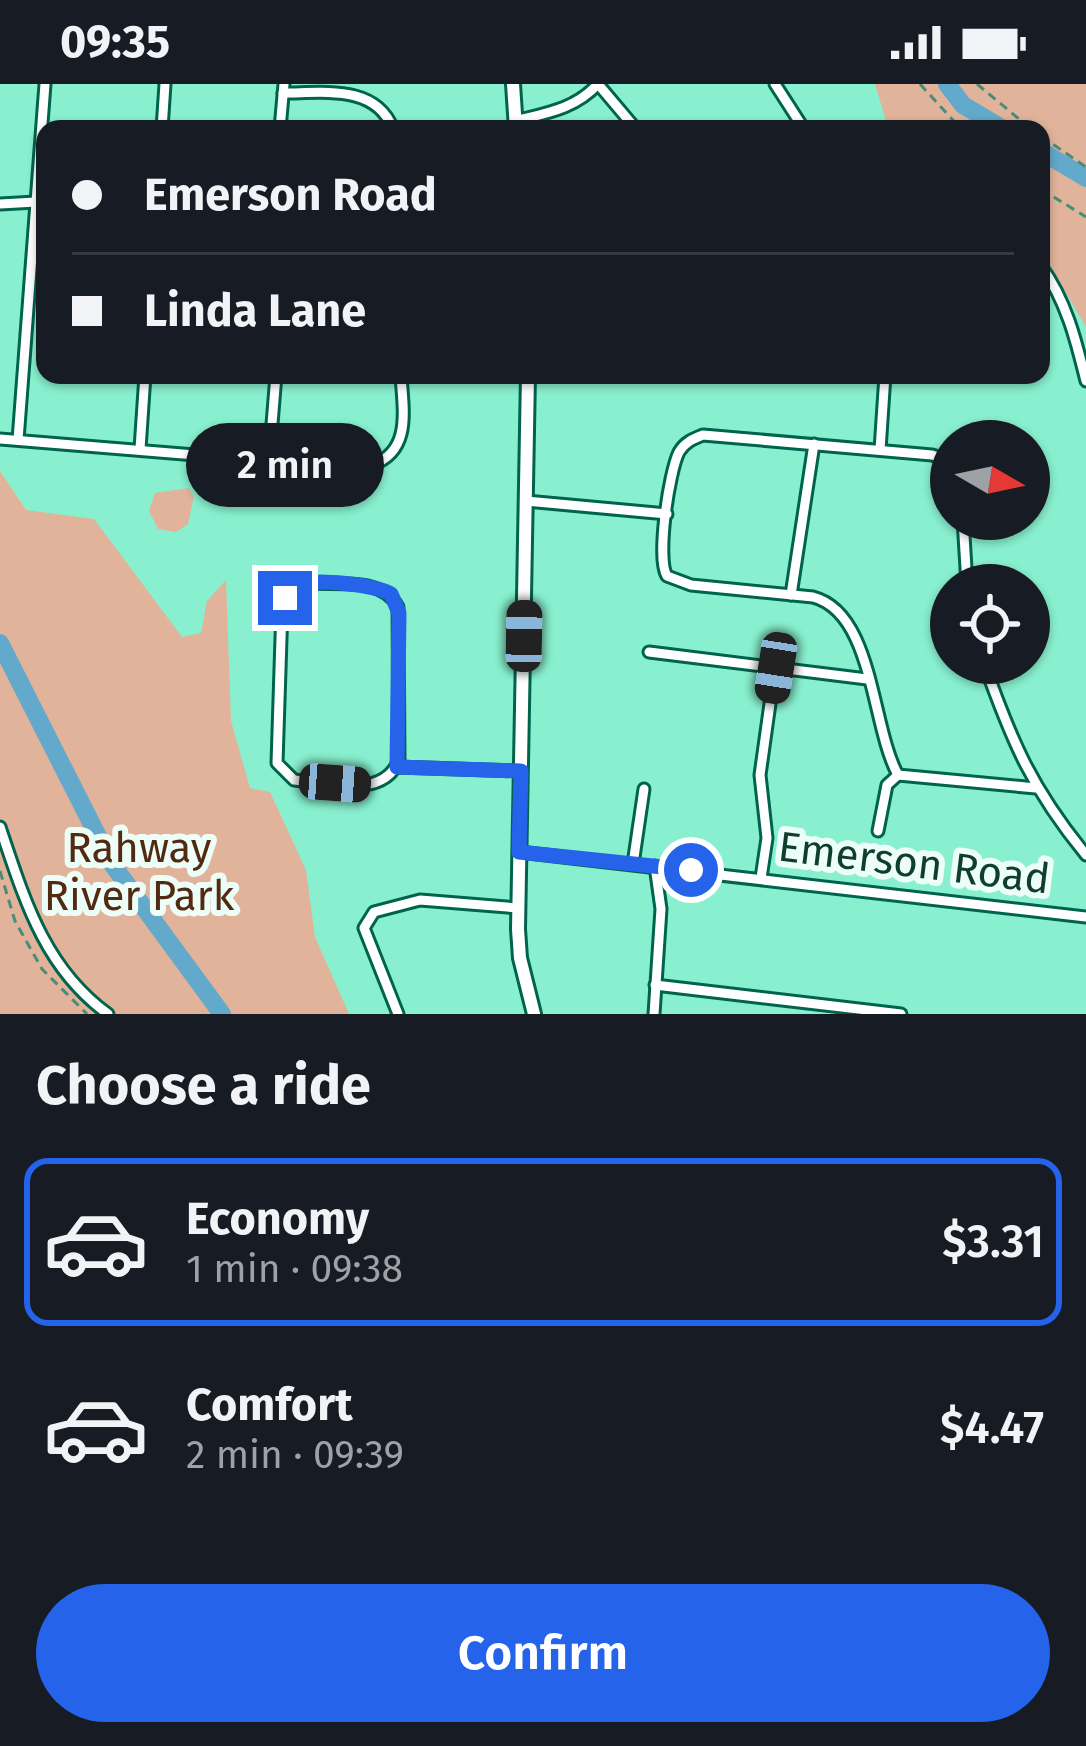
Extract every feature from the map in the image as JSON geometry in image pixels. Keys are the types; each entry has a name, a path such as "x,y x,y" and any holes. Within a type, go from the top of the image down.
{"street":[{"path":"42,120 45,84"},
{"path":"163,120 165,84"},
{"path":"513,84 516,120"},
{"path":"531,120 567,108 598,84 628,120"},
{"path":"775,84 798,120"},
{"path":"281,120 284,88 362,95 378,105 387,120"},
{"path":"0,204 36,202 18,440"},
{"path":"1050,278 1075,333 1086,381"},
{"path":"140,449 144,384"},
{"path":"269,461 275,384"},
{"path":"0,439 359,466 387,459 398,447 403,432 401,384"},
{"path":"528,384 518,908 520,958 534,1014"},
{"path":"880,450 884,384"},
{"path":"898,775 888,757 851,624 841,611 828,601 675,581 662,568 661,560 674,467 680,450 692,439 714,435 930,457"},
{"path":"791,595 814,444"},
{"path":"526,501 667,514"},
{"path":"296,586 374,587 396,602 397,767 386,780 367,785 294,780 281,770 276,755 282,607 296,586"},
{"path":"649,652 867,680"},
{"path":"761,878 767,838 760,775 776,668"},
{"path":"991,684 1005,726 1036,788 1086,854"},
{"path":"397,767 521,771"},
{"path":"878,831 887,785 898,775 1036,788"},
{"path":"633,864 644,789"},
{"path":"0,827 40,935 73,985 108,1014"},
{"name":"Emerson Road","path":"519,852 1086,917"},
{"path":"654,1014 661,909 655,866"},
{"path":"398,1014 364,928 374,912 420,900 518,908"},
{"path":"655,985 902,1014"},
{"path":"792,1014 794,1001"}],"path":[{"path":"920,84 953,120"},
{"path":"977,84 1020,120"},
{"path":"1050,142 1086,167"},
{"path":"1050,195 1086,217"},
{"path":"0,871 15,922 42,970 87,1014"}],"green space":[{"path":"875,84 1086,84 1086,327 1050,266 1050,120 886,120"},
{"name":"Rahway River Park","path":"0,471 26,510 94,519 182,637 201,633 207,601 226,580 231,721 250,788 270,792 306,870 315,937 349,1014 0,1014"},
{"path":"188,488 194,496 188,524 176,532 158,529 149,511 155,493"}],"waterway":[{"path":"947,84 963,105 988,120"},
{"path":"1050,156 1086,178"},
{"path":"0,643 112,864 222,1014"}],"route":[{"path":"285,598 296,586 309,583 374,587 391,594 399,613 397,767 521,771 519,852 691,870"}]}
